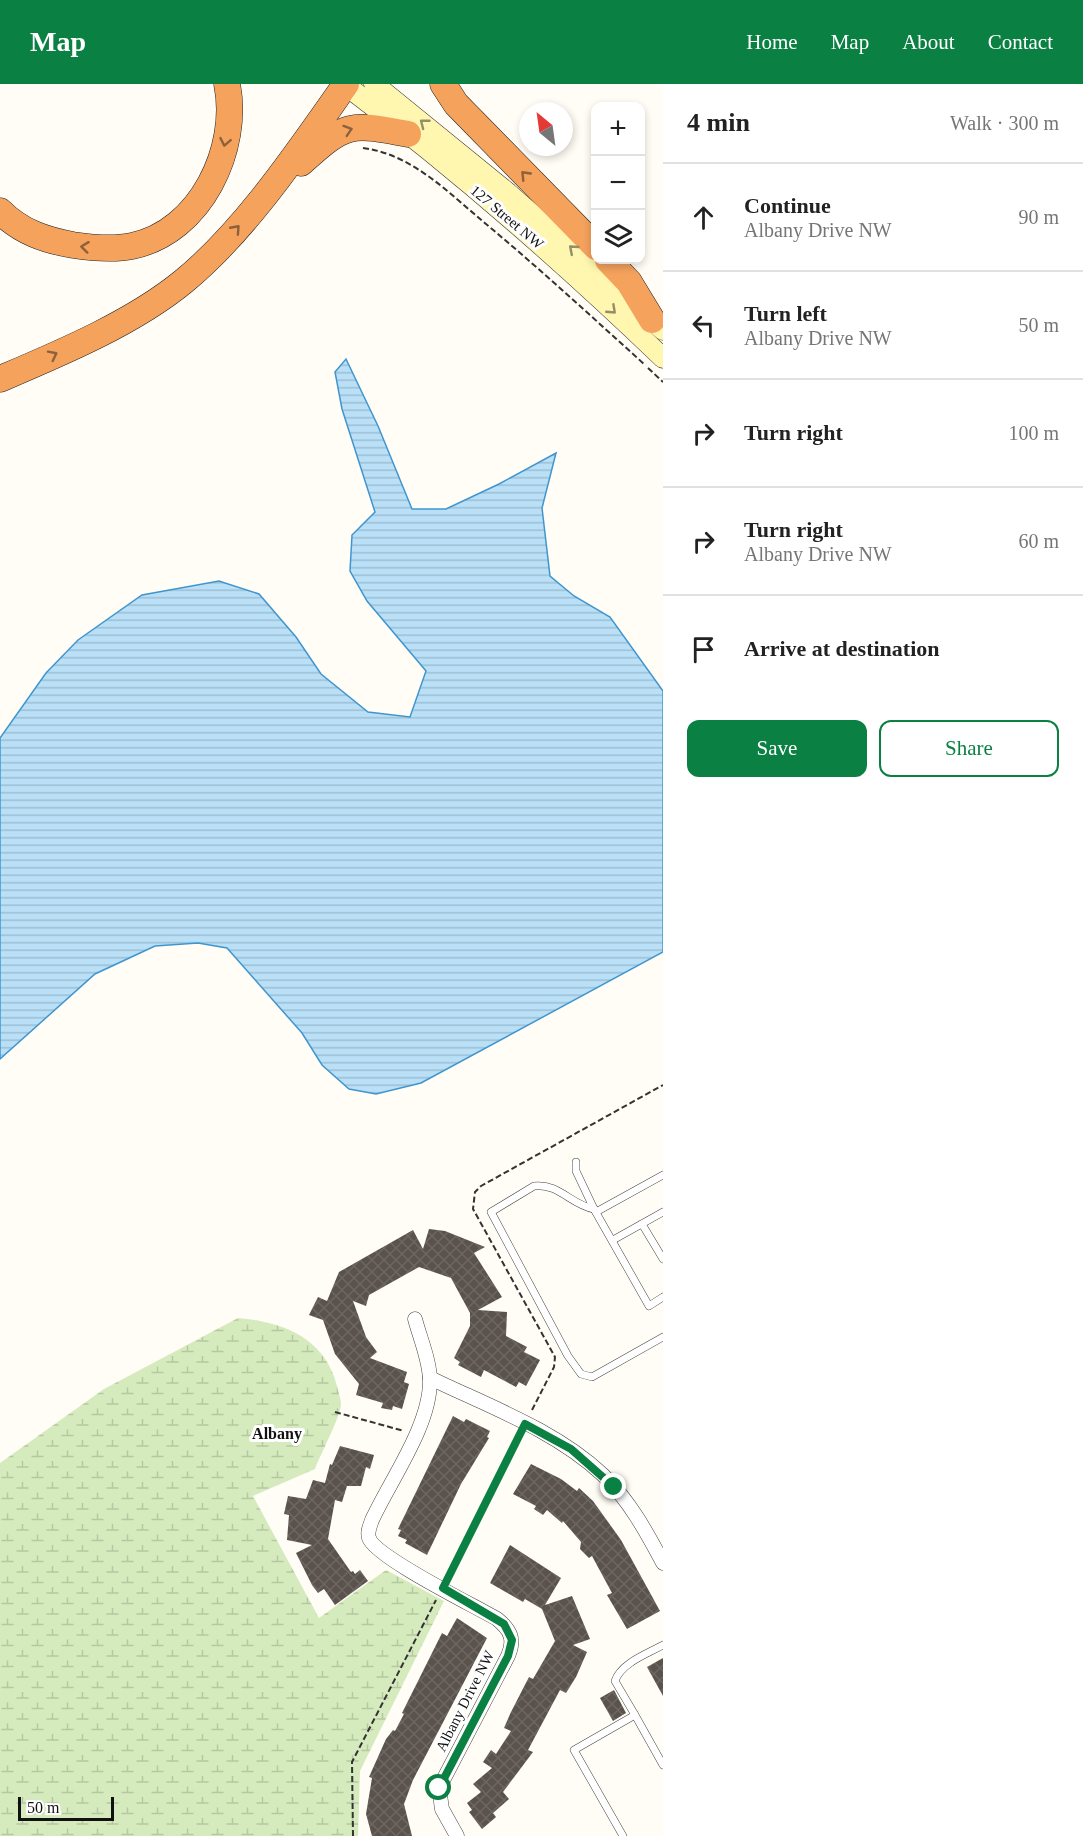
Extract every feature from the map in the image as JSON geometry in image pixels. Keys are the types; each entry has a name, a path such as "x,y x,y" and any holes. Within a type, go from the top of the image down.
{"highway":[{"path":"0,211 38,237 85,247 107,249 134,246 157,236 181,221 204,196 221,162 229,124 227,84"},
{"path":"0,379 140,311 175,287 216,252 255,206 345,84"},
{"path":"443,84 456,105 591,242"},
{"path":"255,206 326,140 351,128 364,126 408,134"},
{"path":"612,264 629,282 657,325"}],"main road":[{"name":"127 Street NW","path":"345,84 408,134 565,267 663,358"},
{"name":"127 Street NW","path":"374,84 508,193 657,325"}],"street":[{"name":"Albany Drive NW","path":"415,1319 430,1378 428,1400 416,1434 368,1530 369,1539 384,1556 504,1624 512,1640 508,1656 439,1788 442,1809 457,1836"},
{"path":"430,1378 571,1449 602,1475 634,1512 662,1557"}],"lane":[{"path":"576,1162 576,1171 595,1210 649,1306 663,1297"},
{"path":"663,1175 595,1210 577,1203 554,1187 541,1185 534,1186 491,1212 568,1356 581,1374 592,1377 663,1337"},
{"path":"613,1240 663,1212"},
{"path":"642,1224 663,1259"},
{"path":"663,1645 623,1668 615,1681 663,1765"},
{"path":"623,1836 574,1750 635,1715"}],"path":[{"path":"351,128 356,146 387,154 428,176 516,249 663,382"},
{"path":"352,1836 351,1762 443,1588 555,1367 555,1357 473,1209 475,1192 481,1186 663,1085"},
{"path":"335,1412 416,1434"}],"green space":[{"path":"238,1318 255,1320 286,1329 313,1344 331,1369 337,1386 341,1402 340,1410 315,1469 253,1496 319,1618 386,1570 444,1601 360,1771 358,1836 0,1836 0,1463 104,1389"}],"water":[{"path":"346,359 378,426 412,509 446,509 556,453 542,508 550,576 574,596 610,617 663,691 663,952 421,1083 376,1094 349,1089 322,1065 302,1033 227,948 198,943 155,946 95,974 0,1059 0,738 46,673 78,640 142,595 219,581 259,594 296,637 321,674 368,712 410,717 426,671 367,601 350,571 352,535 375,512 342,409 335,372"}],"building":[{"path":"429,1229 445,1231 485,1247 474,1253 502,1297 478,1310 507,1312 506,1336 527,1347 524,1352 540,1360 526,1386 519,1382 516,1387 484,1370 481,1377 458,1365 460,1362 454,1358 470,1326 470,1313 451,1278 419,1267 369,1295 366,1306 353,1301 366,1337 377,1352 370,1358 407,1372 404,1382 409,1384 402,1409 393,1406 392,1410 381,1408 383,1403 356,1395 359,1384 335,1354 323,1320 309,1315 318,1297 327,1301 339,1272 413,1230 423,1249"},
{"path":"453,1416 464,1422 466,1419 490,1431 487,1437 489,1438 461,1484 427,1555 405,1543 407,1540 398,1536 401,1530 398,1529"},
{"path":"340,1446 374,1455 370,1469 366,1467 361,1486 347,1486 342,1502 335,1500 328,1539 351,1572 355,1574 360,1570 368,1581 335,1605 324,1589 318,1593 312,1585 296,1553 312,1545 287,1540 289,1515 284,1514 288,1496 306,1499 313,1480 325,1483 330,1464 332,1465"},
{"path":"531,1464 561,1479 577,1491 579,1488 593,1501 621,1540 660,1611 627,1629 607,1595 612,1593 592,1556 589,1558 580,1549 581,1542 563,1521 562,1523 547,1510 543,1515 534,1509 536,1506 513,1494"},
{"path":"510,1545 561,1578 545,1605 572,1596 590,1639 573,1645 587,1652 576,1677 566,1693 560,1690 528,1750 533,1752 503,1792 509,1799 493,1813 496,1817 482,1829 469,1812 472,1810 467,1803 481,1792 473,1784 492,1768 483,1762 491,1750 496,1754 511,1731 504,1728 511,1712 529,1677 533,1679 555,1641 542,1609 525,1599 523,1602 490,1583"},
{"path":"457,1618 487,1638 413,1780 404,1804 412,1836 372,1836 366,1814 372,1778 369,1777 386,1739 393,1730 395,1731 404,1714 402,1713 442,1633 447,1636"},
{"path":"663,1658 663,1696 647,1667"},
{"path":"614,1690 626,1713 613,1721 600,1698"}],"district":[{"name":"Albany","path":"277,1433"}],"route":[{"path":"439,1788 508,1656 512,1640 504,1624 443,1588 525,1424 571,1449 614,1487"}]}
